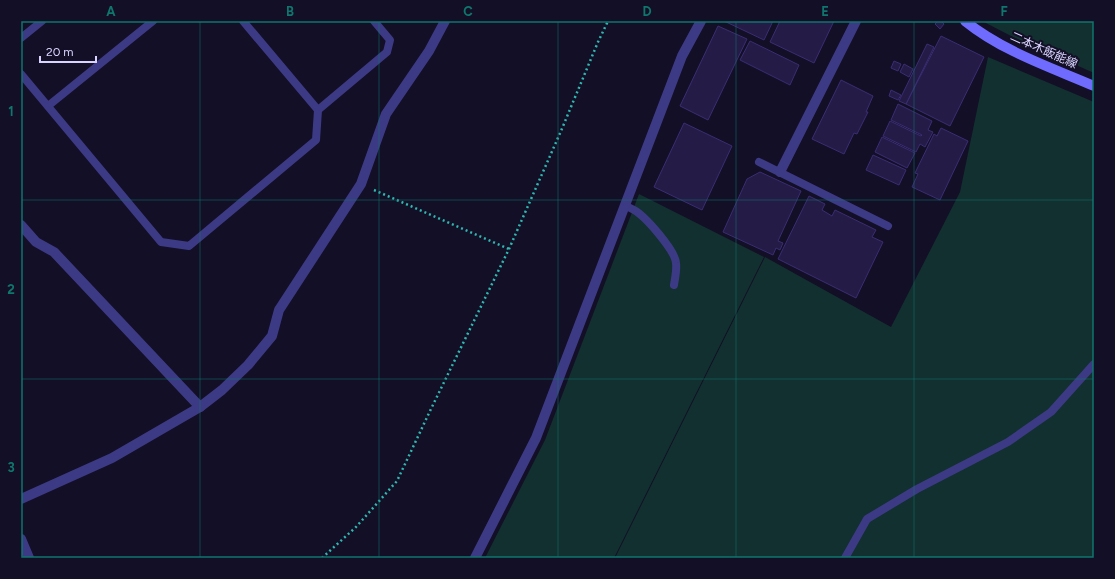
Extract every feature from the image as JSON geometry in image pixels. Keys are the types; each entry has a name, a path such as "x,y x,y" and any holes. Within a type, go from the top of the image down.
{"main road":[{"name":"二本木飯能線","path":"964,21 995,42 1094,86"}],"street":[{"path":"21,500 112,458 200,407 222,390 248,364 272,336 279,310 361,184 386,114 429,51 445,21"},
{"path":"475,558 536,438 682,56 700,21"},
{"path":"780,172 856,21"},
{"path":"21,225 36,242 54,252 200,407"},
{"path":"21,539 29,558"}],"lane":[{"path":"21,38 42,21"},
{"path":"48,106 153,21"},
{"path":"21,74 160,242 189,246 316,140 318,110 244,21"},
{"path":"318,110 387,52 390,40 374,21"},
{"path":"759,162 888,226"},
{"path":"625,206 634,210 650,224 670,249 676,263 674,285"},
{"path":"846,558 867,519 917,489 1008,442 1051,412 1094,364"}],"path":[{"path":"322,558 356,527 397,481 509,249 608,21"},
{"path":"361,184 509,249"}],"green space":[{"path":"982,21 1094,21 1094,73 1013,37"},
{"path":"988,57 1094,102 1094,558 615,558 765,257 891,327 960,192"},
{"path":"639,194 764,257 614,558 485,558 545,440"}],"building":[{"path":"724,21 773,21 764,40"},
{"path":"780,21 834,21 814,63 770,42"},
{"path":"938,21 941,21 944,24 940,29 935,24"},
{"path":"718,26 747,39 708,120 680,106"},
{"path":"941,36 984,57 950,126 906,104"},
{"path":"750,41 799,65 790,85 740,60"},
{"path":"927,44 934,47 906,104 899,101"},
{"path":"894,61 901,64 898,71 891,68"},
{"path":"904,64 913,69 909,77 900,72"},
{"path":"841,80 873,96 866,112 868,112 857,134 854,133 844,154 812,139"},
{"path":"891,90 901,95 898,100 889,96"},
{"path":"898,104 932,121 928,130 933,132 925,147 920,144 916,152 883,136 890,121 921,136 922,135 891,120"},
{"path":"684,123 732,146 702,210 654,187"},
{"path":"941,128 968,141 940,200 912,187 918,174 915,173 934,134 937,136"},
{"path":"882,137 915,153 907,168 875,152"},
{"path":"873,155 906,170 899,185 866,170"},
{"path":"760,172 801,191 778,241 783,243 780,250 776,248 773,255 723,232 747,179"},
{"path":"809,196 825,204 822,210 832,216 835,210 876,230 872,237 883,242 856,298 778,259"}]}
